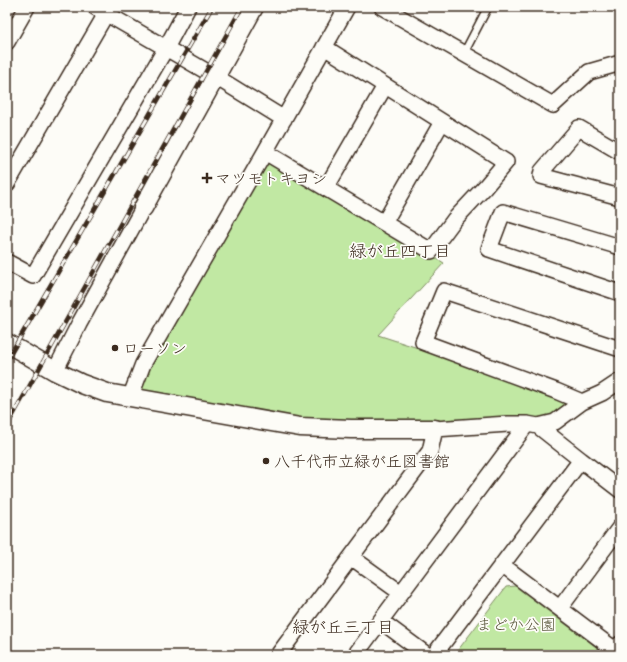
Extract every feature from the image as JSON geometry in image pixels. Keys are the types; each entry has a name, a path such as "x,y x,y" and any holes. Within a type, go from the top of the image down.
{"street":[{"path":"7,42 27,7"},
{"path":"7,262 32,276 166,48 188,7"},
{"path":"55,371 79,324 254,7"},
{"path":"130,398 143,364 347,7"},
{"path":"382,7 553,105 589,72 617,64 620,65"},
{"path":"7,184 104,9 284,119"},
{"path":"265,152 431,251 454,220 506,162 324,47"},
{"path":"326,188 385,86"},
{"path":"384,223 442,122"},
{"path":"620,152 579,128 542,171 541,176 620,197"},
{"path":"620,247 503,212 489,249 620,293"},
{"path":"582,402 423,342 444,291 620,349"},
{"path":"7,343 55,371 107,394 300,427 351,429 435,428 508,424 532,425 554,422 582,402 620,381"},
{"path":"532,425 620,490"},
{"path":"355,655 401,593 532,425"},
{"path":"278,655 430,451 435,428"},
{"path":"434,655 581,460"},
{"path":"560,608 620,527"},
{"path":"351,557 401,593"},
{"path":"502,565 616,649"},
{"path":"381,620 427,655"}],"lane":[{"path":"464,54 488,7"}],"green space":[{"path":"265,152 444,263 378,335 504,376 565,400 564,408 549,417 508,424 300,427 130,398"},
{"name":"まどか公園","path":"515,586 600,650 599,655 455,655 506,587"}],"railway":[{"path":"7,360 212,7"},
{"path":"7,426 242,7"}],"place":[{"name":"マツモトキヨシ","path":"207,178"},
{"name":"ローソン","path":"115,348"},
{"name":"八千代市立緑が丘図書館","path":"266,461"}],"district":[{"name":"緑が丘四丁目","path":"400,251"},
{"name":"緑が丘三丁目","path":"343,627"}]}
